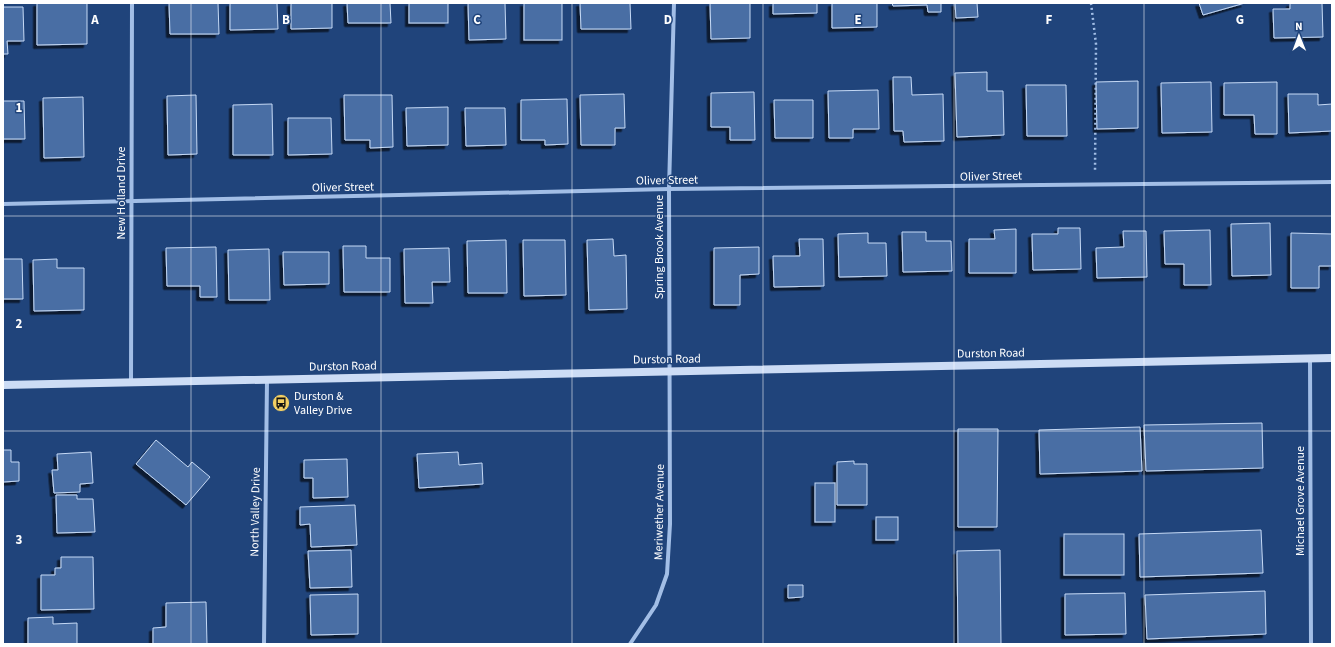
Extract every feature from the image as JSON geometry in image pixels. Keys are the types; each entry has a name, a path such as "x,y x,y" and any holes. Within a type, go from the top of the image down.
{"main road":[{"name":"Durston Road","path":"3,385 1332,358"}],"street":[{"name":"New Holland Drive","path":"131,382 132,3"},
{"name":"Spring Brook Avenue","path":"669,371 669,189 674,3"},
{"name":"Oliver Street","path":"3,204 669,189 1332,182"},
{"name":"Michael Grove Avenue","path":"1310,358 1311,644"},
{"name":"Meriwether Avenue","path":"630,644 656,605 667,574 670,516 669,371"},
{"name":"North Valley Drive","path":"264,644 267,380"}],"path":[{"path":"1091,3 1096,44 1094,185"}],"building":[{"path":"37,3 87,3 87,44 37,45"},
{"path":"169,3 218,3 219,34 170,34"},
{"path":"230,3 277,3 278,29 230,30"},
{"path":"291,3 332,3 332,28 291,29"},
{"path":"347,3 390,3 391,23 348,23"},
{"path":"409,3 448,3 448,23 409,23"},
{"path":"468,3 505,3 506,39 469,40"},
{"path":"524,3 562,3 562,40 524,40"},
{"path":"580,3 630,3 631,29 581,29"},
{"path":"710,3 750,3 750,38 711,39"},
{"path":"773,3 817,3 817,13 773,14"},
{"path":"832,3 877,3 877,27 832,28"},
{"path":"892,3 941,3 941,12 928,12 927,5 893,6"},
{"path":"955,3 977,3 978,17 956,18"},
{"path":"1199,3 1245,3 1203,15"},
{"path":"1290,3 1322,3 1323,37 1274,38 1273,9 1290,9"},
{"path":"3,7 23,7 24,41 7,41 8,54 3,54"},
{"path":"987,72 987,91 1003,91 1004,135 957,137 955,73"},
{"path":"893,77 911,77 912,95 943,94 944,141 904,142 903,131 894,131"},
{"path":"1138,81 1138,128 1097,129 1096,82"},
{"path":"1211,82 1212,132 1162,133 1161,83"},
{"path":"1277,82 1277,134 1255,134 1254,115 1224,115 1224,83"},
{"path":"1026,85 1066,85 1067,136 1027,136"},
{"path":"878,90 879,129 853,129 853,138 829,138 828,91"},
{"path":"754,92 755,140 730,140 730,127 711,127 711,93"},
{"path":"624,94 625,128 615,128 615,145 581,145 580,95"},
{"path":"1288,94 1318,94 1318,105 1332,104 1332,131 1289,133"},
{"path":"196,95 197,154 168,155 167,96"},
{"path":"344,95 392,95 393,147 370,148 370,140 345,140"},
{"path":"83,97 84,157 44,158 43,98"},
{"path":"567,99 568,144 545,145 545,140 521,140 521,100"},
{"path":"774,100 813,100 813,138 775,138"},
{"path":"3,101 24,101 25,139 3,139"},
{"path":"272,104 273,155 233,155 233,105"},
{"path":"448,107 448,145 407,146 406,108"},
{"path":"465,108 505,108 506,145 466,146"},
{"path":"288,118 331,118 332,154 288,155"},
{"path":"1270,223 1271,275 1232,276 1231,224"},
{"path":"1058,228 1080,228 1081,269 1033,270 1032,234 1058,234"},
{"path":"1016,229 1016,273 969,273 969,239 995,239 994,230"},
{"path":"1210,230 1211,285 1184,285 1184,264 1165,264 1164,231"},
{"path":"1123,231 1146,231 1147,277 1097,278 1096,248 1124,247"},
{"path":"902,232 926,232 926,241 951,241 952,271 903,272"},
{"path":"868,233 868,243 886,243 887,276 839,277 838,234"},
{"path":"1291,233 1332,234 1332,266 1319,266 1319,288 1291,288"},
{"path":"613,239 614,256 626,255 627,309 589,310 587,240"},
{"path":"799,239 823,239 824,286 774,287 773,256 800,256"},
{"path":"506,240 507,293 468,293 467,241"},
{"path":"523,240 565,240 566,295 524,296"},
{"path":"343,246 366,246 366,258 390,258 390,292 344,292"},
{"path":"216,247 217,297 200,297 200,286 167,286 166,248"},
{"path":"759,247 759,274 740,275 740,305 714,305 714,248"},
{"path":"449,248 450,282 432,282 433,303 405,303 404,249"},
{"path":"269,249 270,300 229,300 228,250"},
{"path":"283,252 329,252 329,284 284,285"},
{"path":"3,259 22,259 23,299 3,299"},
{"path":"57,259 57,268 84,268 84,310 34,311 33,260"},
{"path":"1262,423 1263,468 1146,471 1144,425"},
{"path":"1140,427 1142,471 1040,474 1039,430"},
{"path":"958,429 998,429 997,527 958,527"},
{"path":"156,440 188,467 192,462 210,477 186,505 136,464"},
{"path":"3,450 11,450 11,462 19,462 19,481 3,482"},
{"path":"91,452 93,483 80,484 80,492 54,493 52,470 58,470 57,454"},
{"path":"458,452 459,465 482,463 483,484 419,488 417,454"},
{"path":"347,459 348,497 313,498 313,478 304,478 304,460"},
{"path":"854,461 854,464 867,464 867,505 837,505 837,462"},
{"path":"815,483 835,483 835,522 815,522"},
{"path":"56,495 77,495 77,499 93,499 95,532 57,533"},
{"path":"355,505 357,545 311,547 310,524 300,525 300,507"},
{"path":"876,517 898,517 898,540 876,540"},
{"path":"1261,530 1263,573 1140,577 1139,534"},
{"path":"1064,534 1124,534 1124,575 1064,575"},
{"path":"351,550 352,587 310,588 308,551"},
{"path":"1000,550 1001,644 958,644 957,551"},
{"path":"61,557 93,557 94,609 41,610 41,575 55,575 55,568 61,568"},
{"path":"788,585 803,585 803,597 788,598"},
{"path":"1265,591 1266,634 1147,639 1145,595"},
{"path":"1125,593 1126,634 1065,635 1065,594"},
{"path":"358,594 358,634 311,635 310,595"},
{"path":"206,602 207,644 153,644 153,628 166,627 166,603"},
{"path":"53,617 53,624 77,623 77,644 28,644 28,618"}],"place":[{"name":"Durston & Valley Drive","path":"281,403"}]}
